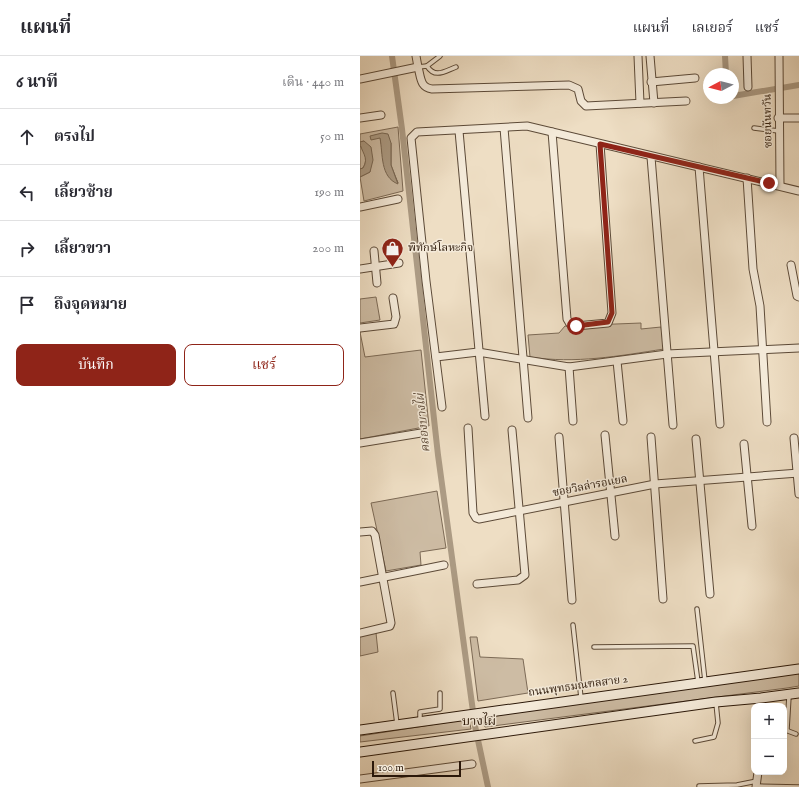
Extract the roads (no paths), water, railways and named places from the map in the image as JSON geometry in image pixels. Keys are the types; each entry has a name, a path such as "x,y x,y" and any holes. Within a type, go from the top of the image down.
{"main road":[{"name":"ถนนพุทธมณฑลสาย 2","path":"360,730 702,681 799,669"},
{"path":"360,752 716,702 762,702 799,692"}],"street":[{"path":"416,56 422,84 426,88 569,86 578,89 581,102 586,106 686,101"},
{"path":"638,56 640,103"},
{"path":"650,56 651,82 654,103"},
{"path":"747,56 748,87"},
{"name":"ซอยนันทวัน","path":"779,56 778,118 780,186"},
{"path":"360,79 418,67"},
{"path":"651,82 696,78"},
{"path":"360,118 381,115"},
{"path":"778,118 799,118"},
{"path":"442,407 426,281 411,138 417,132 459,131 527,126 651,157 799,191"},
{"path":"504,128 528,418"},
{"path":"459,131 485,416"},
{"path":"552,132 567,319 570,324 576,326 608,322 612,313 600,144"},
{"path":"651,157 672,425"},
{"path":"699,167 720,424"},
{"path":"747,178 753,269 760,306 767,422"},
{"path":"360,206 398,200"},
{"path":"374,250 378,283"},
{"path":"360,269 399,263"},
{"path":"791,266 797,296 799,297"},
{"path":"360,328 394,324 396,317 393,298"},
{"path":"436,357 478,352 569,367 667,354 799,348"},
{"path":"617,361 623,421"},
{"path":"569,367 573,421"},
{"name":"ซอยวิลล่ารอแยล","path":"468,428 473,513 476,518 519,512 655,484 798,473"},
{"path":"477,584 518,580 525,575 512,430"},
{"path":"360,443 421,433"},
{"path":"605,435 615,536"},
{"path":"559,437 572,600"},
{"path":"651,437 664,599"},
{"path":"794,438 799,494"},
{"path":"696,439 701,481 710,594"},
{"path":"744,444 752,526"},
{"path":"360,532 372,531 375,535 391,623 390,626 360,633"},
{"path":"360,582 444,566"},
{"path":"360,779 472,764"},
{"path":"756,785 758,775"}],"lane":[{"path":"418,67 428,66 440,56"},
{"path":"428,66 432,73 435,74 456,66"},
{"path":"754,128 779,131"},
{"path":"697,609 702,681"},
{"path":"573,625 580,698"},
{"path":"594,647 693,646 702,681"},
{"path":"393,693 397,725"},
{"path":"420,721 420,712 440,709 440,693"},
{"path":"789,694 787,729 788,731 796,734"},
{"path":"695,741 714,737 718,723 716,702"},
{"path":"699,786 756,785 799,787"}],"waterway":[{"name":"คลองบางไผ่","path":"392,56 402,129 438,455 475,726 488,787"},
{"path":"725,56 726,68"},
{"path":"739,95 799,85"}],"place":[{"name":"พิทักษ์โลหะกิจ","path":"392,268"}],"district":[{"name":"บางไผ่","path":"479,721"}]}
